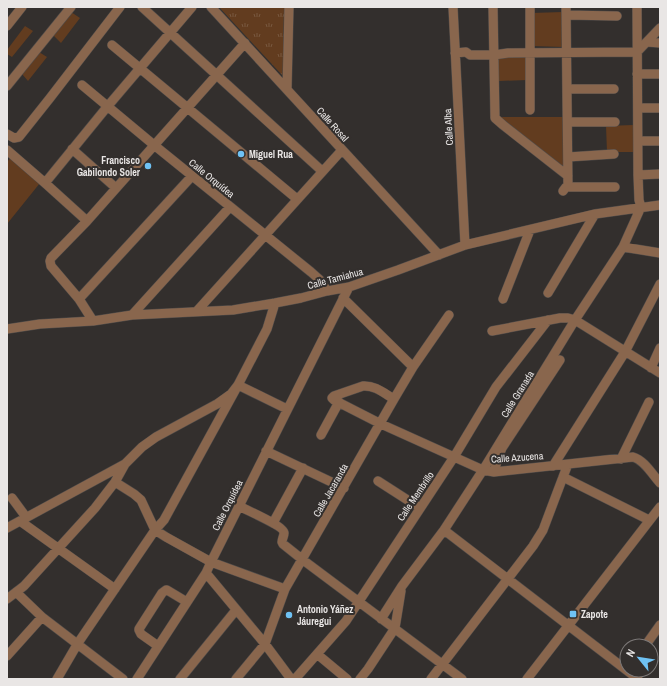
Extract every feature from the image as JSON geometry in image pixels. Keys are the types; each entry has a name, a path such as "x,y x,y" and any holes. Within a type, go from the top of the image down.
{"street":[{"path":"7,26 22,7"},
{"path":"7,86 71,7"},
{"path":"7,134 14,138 19,137 120,7"},
{"path":"142,7 322,171"},
{"path":"45,183 192,7"},
{"name":"Calle Rosal","path":"212,7 439,255"},
{"path":"287,89 289,7"},
{"name":"Calle Alba","path":"453,7 465,245"},
{"path":"493,7 495,118 503,126 568,176"},
{"path":"530,7 530,110"},
{"path":"637,7 638,175 639,200 641,208"},
{"path":"615,187 565,189 568,176 567,11 617,16"},
{"path":"455,53 466,52 470,49 508,53 637,52 660,28"},
{"path":"647,42 660,42"},
{"path":"93,321 79,299 51,266 50,261 53,255 116,188 245,43"},
{"path":"112,45 297,199"},
{"path":"637,74 660,74"},
{"name":"Calle Orquídea","path":"82,85 107,107 311,272 320,280 327,291"},
{"path":"567,89 614,89"},
{"path":"638,108 660,108"},
{"path":"568,122 615,122"},
{"path":"638,141 660,141"},
{"path":"72,149 116,188"},
{"path":"196,312 342,150"},
{"path":"568,157 614,154"},
{"path":"9,156 45,183 86,221"},
{"path":"638,175 660,174"},
{"path":"79,299 192,176"},
{"name":"Calle Tamiahua","path":"7,329 40,324 93,321 132,315 233,310 301,298 349,287 465,245 595,214 660,205"},
{"path":"132,315 230,207"},
{"name":"Calle Granada","path":"381,618 402,586 444,530 575,320 623,247 641,208"},
{"path":"548,293 595,214"},
{"path":"503,299 530,230"},
{"path":"623,247 660,253"},
{"path":"553,466 625,352 660,284"},
{"name":"Calle Orquídea","path":"137,679 206,574 349,287"},
{"path":"343,298 413,367"},
{"path":"57,679 78,644 115,589 155,530 164,520 268,329 274,303"},
{"name":"Calle Jacaranda","path":"236,679 265,644 285,589 413,367 449,315"},
{"path":"492,331 548,320 568,318 575,320 660,373"},
{"name":"Calle Membrillo","path":"295,679 346,621 454,457 496,387 548,320"},
{"path":"651,368 660,348"},
{"path":"494,472 502,448 560,360"},
{"path":"238,385 287,409"},
{"path":"7,599 24,586 95,508 115,482 125,464 142,447 156,437 217,404 231,394 238,385"},
{"path":"321,435 336,400 334,396 363,386 368,386 394,399"},
{"name":"Calle Azucena","path":"336,400 381,424 482,470 494,472 633,457 641,461 660,483"},
{"path":"621,459 649,402"},
{"path":"266,451 344,488"},
{"path":"7,528 125,464"},
{"path":"431,679 533,546 543,530 568,464"},
{"path":"273,523 303,468"},
{"path":"563,477 649,520"},
{"path":"378,481 420,508"},
{"path":"115,482 141,500 155,530 211,562 285,589"},
{"path":"12,498 23,519 58,548 115,589"},
{"path":"239,506 273,523 284,531 282,543 302,560 462,679"},
{"path":"527,679 660,507"},
{"path":"444,530 567,626 619,664"},
{"path":"206,574 265,644 291,679"},
{"name":"Calle Granada","path":"360,679 395,628 402,586"},
{"path":"158,646 141,634 139,630 155,604 166,590 188,602"},
{"path":"16,592 42,616 122,679"},
{"path":"180,679 236,610"},
{"path":"7,656 42,616"},
{"path":"651,638 660,625"},
{"path":"317,654 347,679"}],"green space":[{"path":"219,7 284,7 283,76"},
{"path":"71,12 80,18 61,43 53,35"},
{"path":"563,12 563,47 531,46 531,13"},
{"path":"25,26 33,31 12,57 7,54 7,50"},
{"path":"39,52 47,57 28,81 22,74"},
{"path":"499,58 527,58 527,80 499,81"},
{"path":"500,117 565,117 564,168"},
{"path":"633,125 633,152 607,152 606,126"},
{"path":"13,155 40,183 7,224 7,162"}],"place":[{"name":"Miguel Rua","path":"241,154"},
{"name":"Francisco Gabilondo Soler","path":"148,166"},
{"name":"Zapote","path":"573,614"},
{"name":"Antonio Yáñez Jáuregui","path":"289,615"}]}
